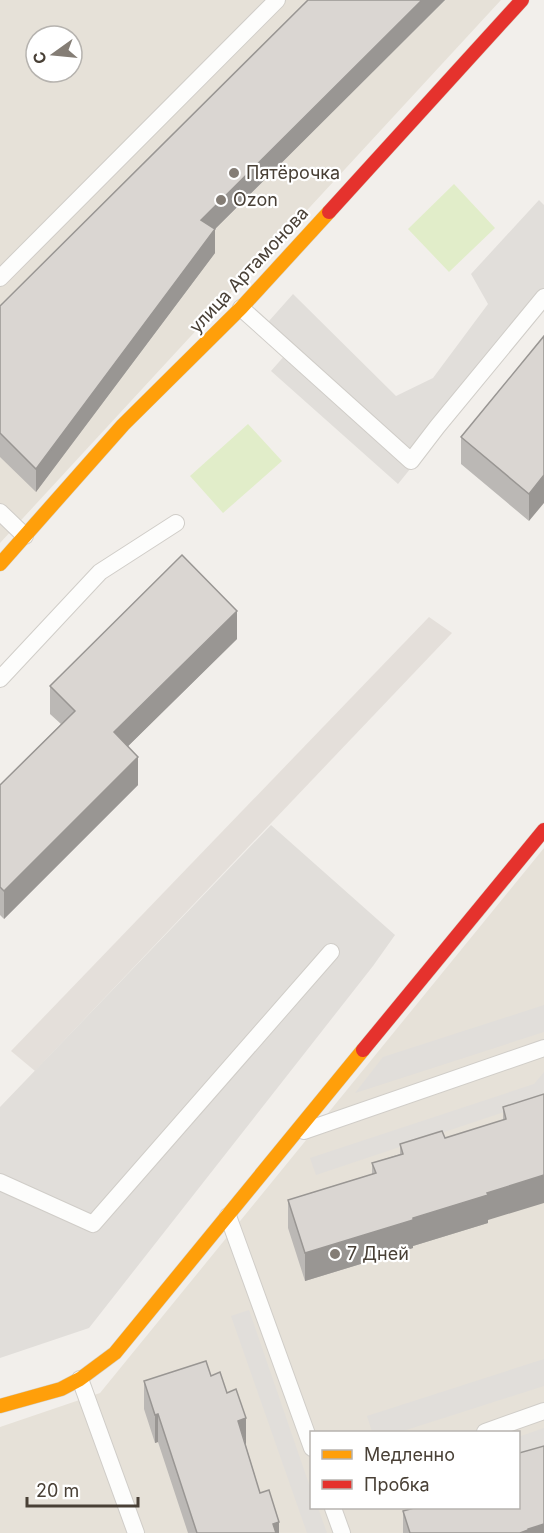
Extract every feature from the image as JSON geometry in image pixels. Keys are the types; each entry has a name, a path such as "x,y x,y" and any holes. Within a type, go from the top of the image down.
{"street":[{"name":"улица Артамонова","path":"0,564 123,425 241,308 522,0"},
{"path":"0,1406 48,1394 80,1379 115,1353 544,830"}],"lane":[{"path":"0,278 277,0"},
{"path":"241,308 411,461 436,427 544,297"},
{"path":"0,512 25,536"},
{"path":"0,679 100,572 176,523"},
{"path":"0,1182 93,1224 331,952"},
{"path":"295,1134 544,1048"},
{"path":"228,1216 310,1442"},
{"path":"80,1379 136,1533"},
{"path":"488,1431 544,1411"},
{"path":"333,1509 342,1533"}],"shaded area":[{"path":"0,0 501,0 0,543"},
{"path":"539,200 544,205 544,303 398,484 271,371 286,354 269,321 293,294 396,396 433,378 488,304 471,274"},
{"path":"429,617 452,633 35,1071 11,1051"},
{"path":"271,825 395,935 89,1328 0,1358 0,1107"},
{"path":"544,848 544,1533 0,1533 0,1427 100,1393"},
{"path":"544,1005 544,1032 355,1093 383,1057"},
{"path":"544,1072 544,1095 540,1100 316,1175 310,1158 534,1084"},
{"path":"249,1310 310,1487 310,1509 318,1509 327,1533 307,1533 231,1316"},
{"path":"544,1359 544,1386 403,1431 372,1431 367,1416"},
{"path":"544,1428 544,1446 520,1455 520,1436"}],"green space":[{"path":"454,184 495,228 449,272 408,229"},
{"path":"248,424 282,461 223,513 190,476"}],"building":[{"path":"308,0 422,0 201,220 215,229 36,469 0,433 0,306"},
{"path":"544,336 544,475 529,494 461,437"},
{"path":"182,555 237,611 114,732 138,757 4,891 0,887 0,785 75,711 50,686"},
{"path":"544,1094 544,1175 413,1218 413,1220 305,1253 288,1200 376,1173 372,1163 403,1154 400,1144 442,1131 445,1138 506,1119 503,1107"},
{"path":"206,1361 211,1376 220,1372 227,1393 236,1389 246,1418 238,1421 260,1493 269,1490 279,1522 273,1524 276,1533 197,1533 158,1414 155,1415 144,1381"},
{"path":"544,1446 544,1524 520,1533 410,1533 403,1511 410,1509 520,1509 520,1453"}],"traffic: slow":[{"path":"0,564 123,425 241,308 329,212"},
{"path":"0,1406 61,1389 80,1379 115,1353 363,1050"}],"traffic: jam":[{"path":"329,212 522,0"},
{"path":"363,1050 544,830"}],"place":[{"name":"Пятёрочка","path":"234,173"},
{"name":"Ozon","path":"221,200"},
{"name":"7 Дней","path":"335,1254"}]}
